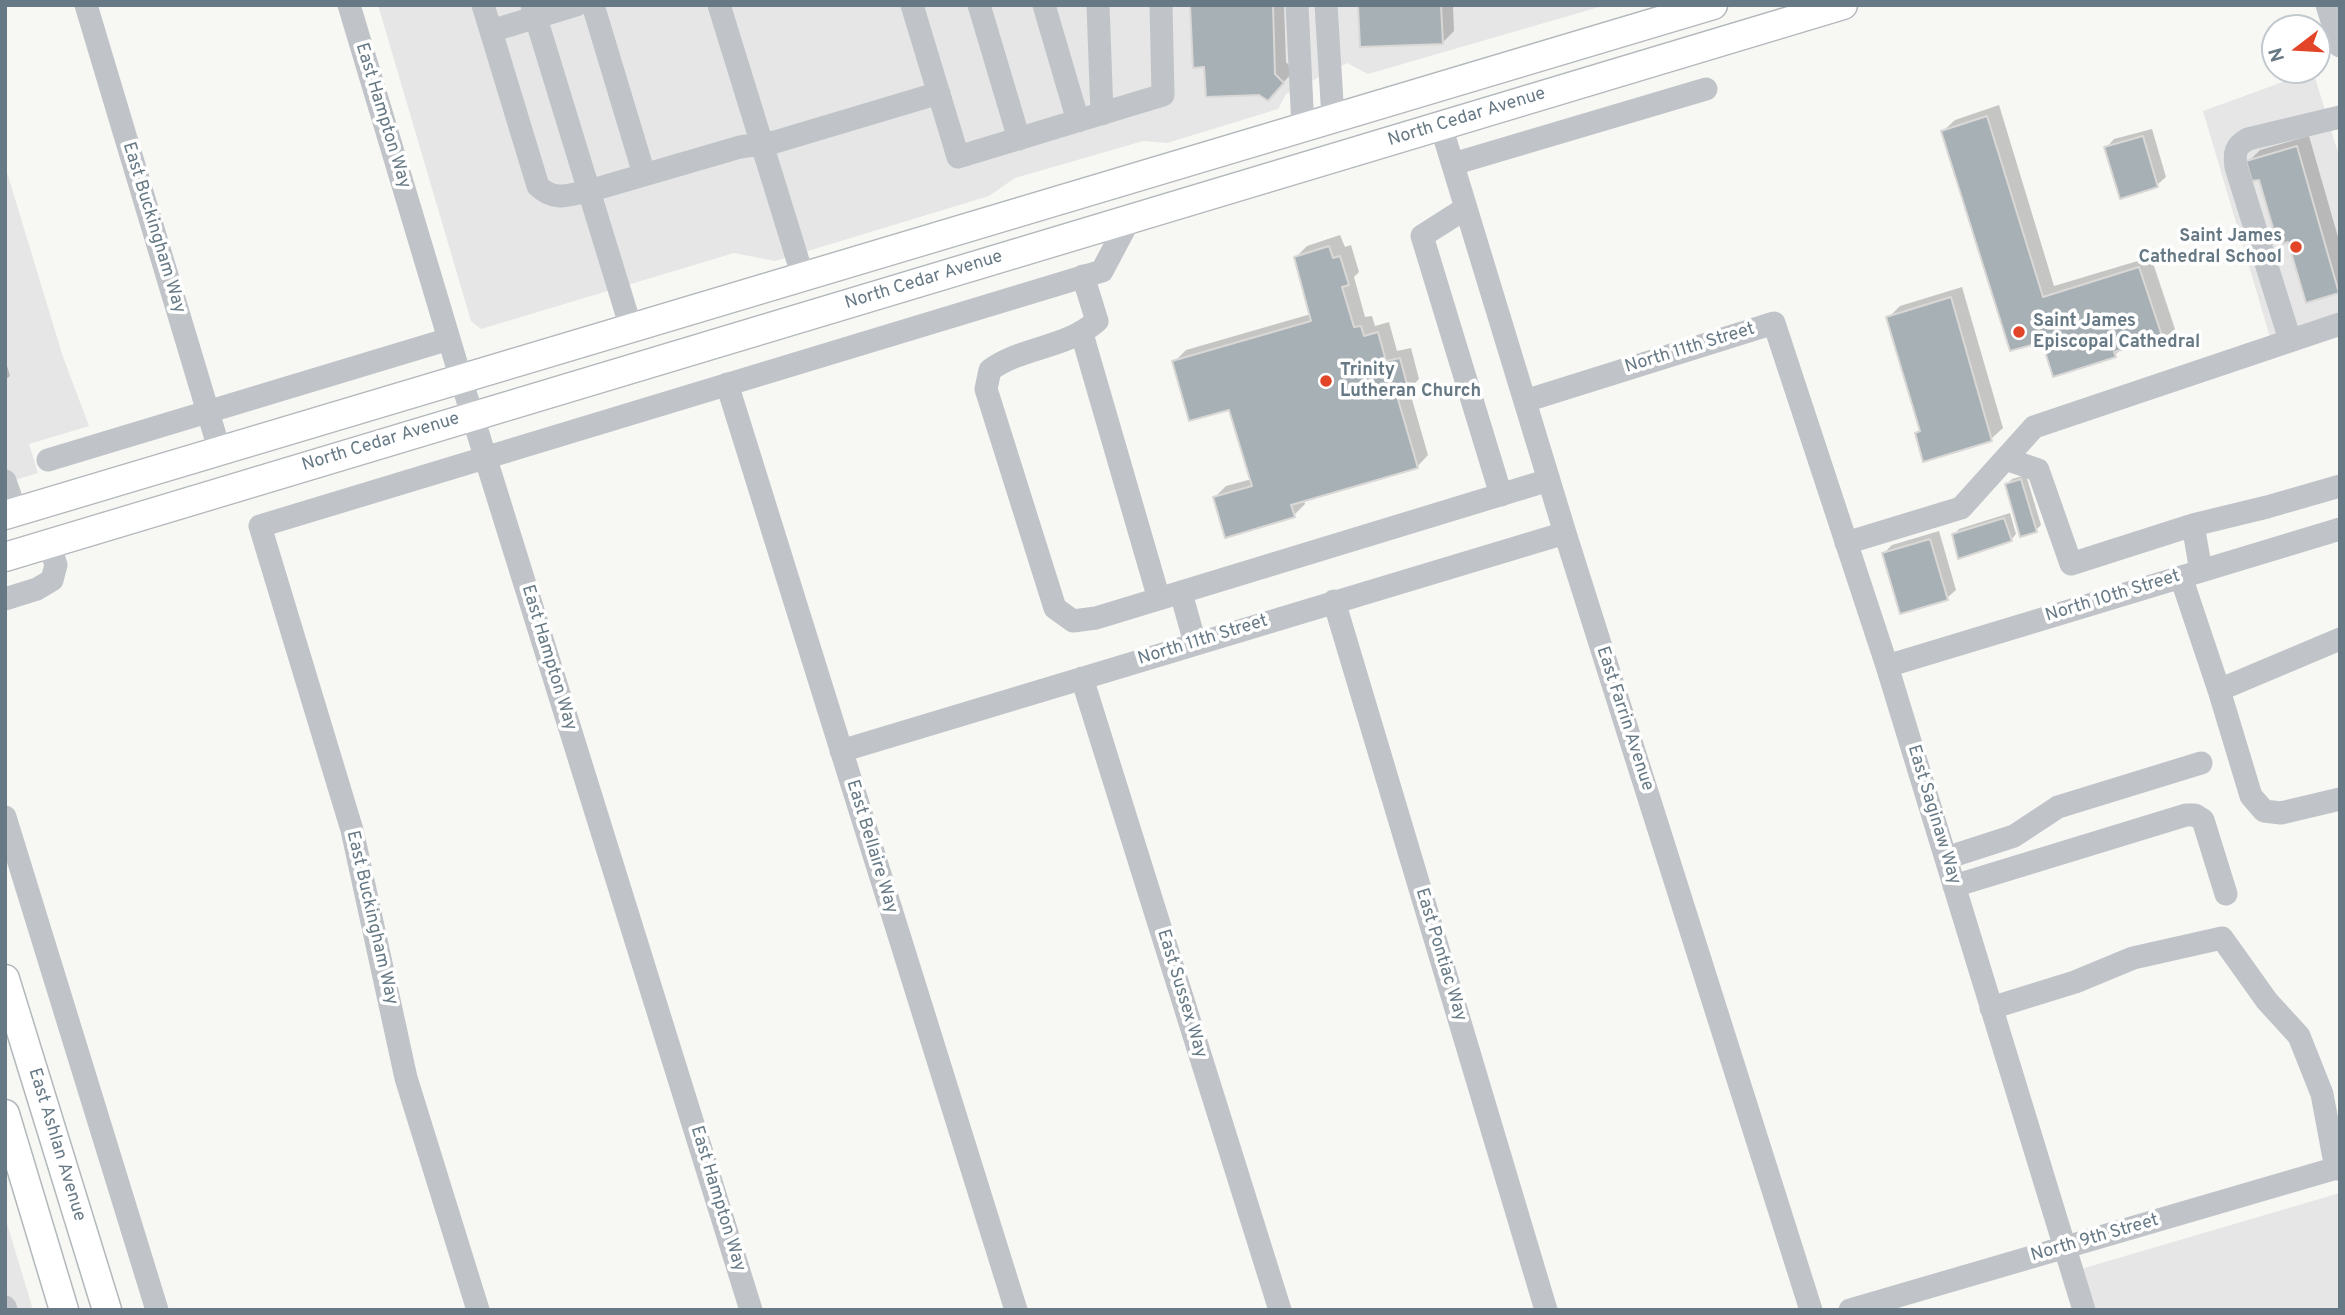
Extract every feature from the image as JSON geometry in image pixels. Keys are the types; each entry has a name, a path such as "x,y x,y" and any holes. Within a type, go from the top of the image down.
{"main road":[{"path":"1652,63 1663,49 1677,38 1779,5"},
{"name":"North Cedar Avenue","path":"5,557 1843,5"},
{"path":"11,514 1702,7"},
{"path":"1441,126 1447,112 1455,104 1576,67 1605,52 1617,34"},
{"path":"1129,220 1146,194 1317,142 1333,118"},
{"name":"East Ashlan Avenue","path":"5,979 107,1310"},
{"path":"5,1114 64,1310"}],"street":[{"name":"East Buckingham Way","path":"86,5 220,452"},
{"name":"East Hampton Way","path":"349,5 485,458 751,1310"},
{"path":"483,5 538,186 548,195 564,196 589,191 740,147 775,142 939,93"},
{"path":"491,31 534,11 576,5"},
{"path":"593,5 644,174"},
{"path":"719,5 803,277"},
{"path":"912,5 958,157 1163,95 1161,5"},
{"path":"979,5 1019,139"},
{"path":"1044,5 1078,121"},
{"path":"1098,5 1102,114"},
{"path":"1297,5 1303,128"},
{"path":"1326,5 1333,118"},
{"path":"2327,5 2340,46"},
{"path":"534,11 631,328"},
{"path":"1453,164 1706,89"},
{"path":"2290,340 2236,167 2235,149 2248,139 2340,117"},
{"name":"East Farrin Avenue","path":"1441,126 1565,533 1811,1310"},
{"path":"1466,208 1422,236 1501,495"},
{"path":"485,458 1092,274 1129,220"},
{"path":"1092,274 1097,321 1082,334 1003,361 990,370 986,389 1055,608 1073,621 1096,618 1549,480"},
{"name":"North 11th Street","path":"1525,401 1774,323"},
{"name":"East Saginaw Way","path":"1774,323 1887,666 2084,1310"},
{"path":"1846,543 1961,508 2034,427 2340,324"},
{"path":"1082,334 1170,596 1195,643"},
{"path":"48,460 449,339"},
{"name":"East Bellaire Way","path":"727,384 1016,1310"},
{"name":"East Buckingham Way","path":"478,1310 406,1078 352,830 260,526 485,458"},
{"path":"2006,459 2038,470 2071,564 2193,525 2340,486"},
{"path":"5,481 11,514"},
{"path":"2193,525 2191,574 2220,690 2251,796 2264,811 2281,813 2340,799"},
{"name":"North 10th Street","path":"1887,666 2340,529"},
{"name":"North 11th Street","path":"841,751 1565,533"},
{"path":"5,598 37,589 52,580 56,565 49,543"},
{"name":"East Pontiac Way","path":"1334,601 1546,1310"},
{"path":"2220,690 2340,639"},
{"name":"East Sussex Way","path":"1082,678 1280,1310"},
{"path":"1945,858 2014,836 2058,807 2201,763"},
{"path":"1954,886 2186,815 2195,815 2203,820 2226,894"},
{"path":"5,817 157,1310"},
{"path":"1991,1008 2075,982 2133,958 2222,938 2267,1001 2299,1035 2322,1094 2338,1168"},
{"name":"North 9th Street","path":"1850,1310 2338,1168"}],"shaded area":[{"path":"378,5 1606,5 1368,74 1347,63 1286,94 1278,109 1167,143 1143,141 1015,178 989,196 775,261 734,253 481,329 471,321"},
{"path":"2277,84 2317,84 2340,159 2340,314 2270,337 2203,111"},
{"path":"5,166 63,357 89,426 29,444 38,473 5,483"},
{"path":"2340,1193 2340,1310 2094,1310 2081,1269"},
{"path":"5,1217 33,1310 5,1310"}],"building":[{"path":"1190,5 1273,5 1275,74 1284,83 1268,101 1259,95 1206,97 1204,67 1193,68"},
{"path":"1358,5 1441,5 1443,44 1360,47"},
{"path":"1987,116 2043,297 2139,267 2164,342 2143,348 2142,344 2114,352 2116,357 2053,377 2042,342 2010,351 1941,131"},
{"path":"2143,136 2158,187 2120,199 2104,147"},
{"path":"2297,146 2339,293 2306,303 2288,242 2278,245 2259,180 2252,181 2246,161"},
{"path":"1329,246 1333,258 1340,256 1349,285 1342,287 1354,327 1361,326 1364,336 1378,332 1386,361 1400,358 1409,392 1397,396 1418,468 1291,505 1295,517 1225,538 1213,497 1252,486 1229,410 1189,421 1172,361 1311,321 1294,257"},
{"path":"1951,297 1992,441 1923,462 1915,433 1920,431 1886,317"},
{"path":"2021,479 2037,532 2020,537 2005,484"},
{"path":"2004,518 2012,541 1958,559 1952,534"},
{"path":"1930,539 1948,600 1900,614 1882,553"}],"place":[{"name":"Saint James Cathedral School","path":"2296,247"},
{"name":"Saint James Episcopal Cathedral","path":"2019,332"},
{"name":"Trinity Lutheran Church","path":"1326,381"}]}
